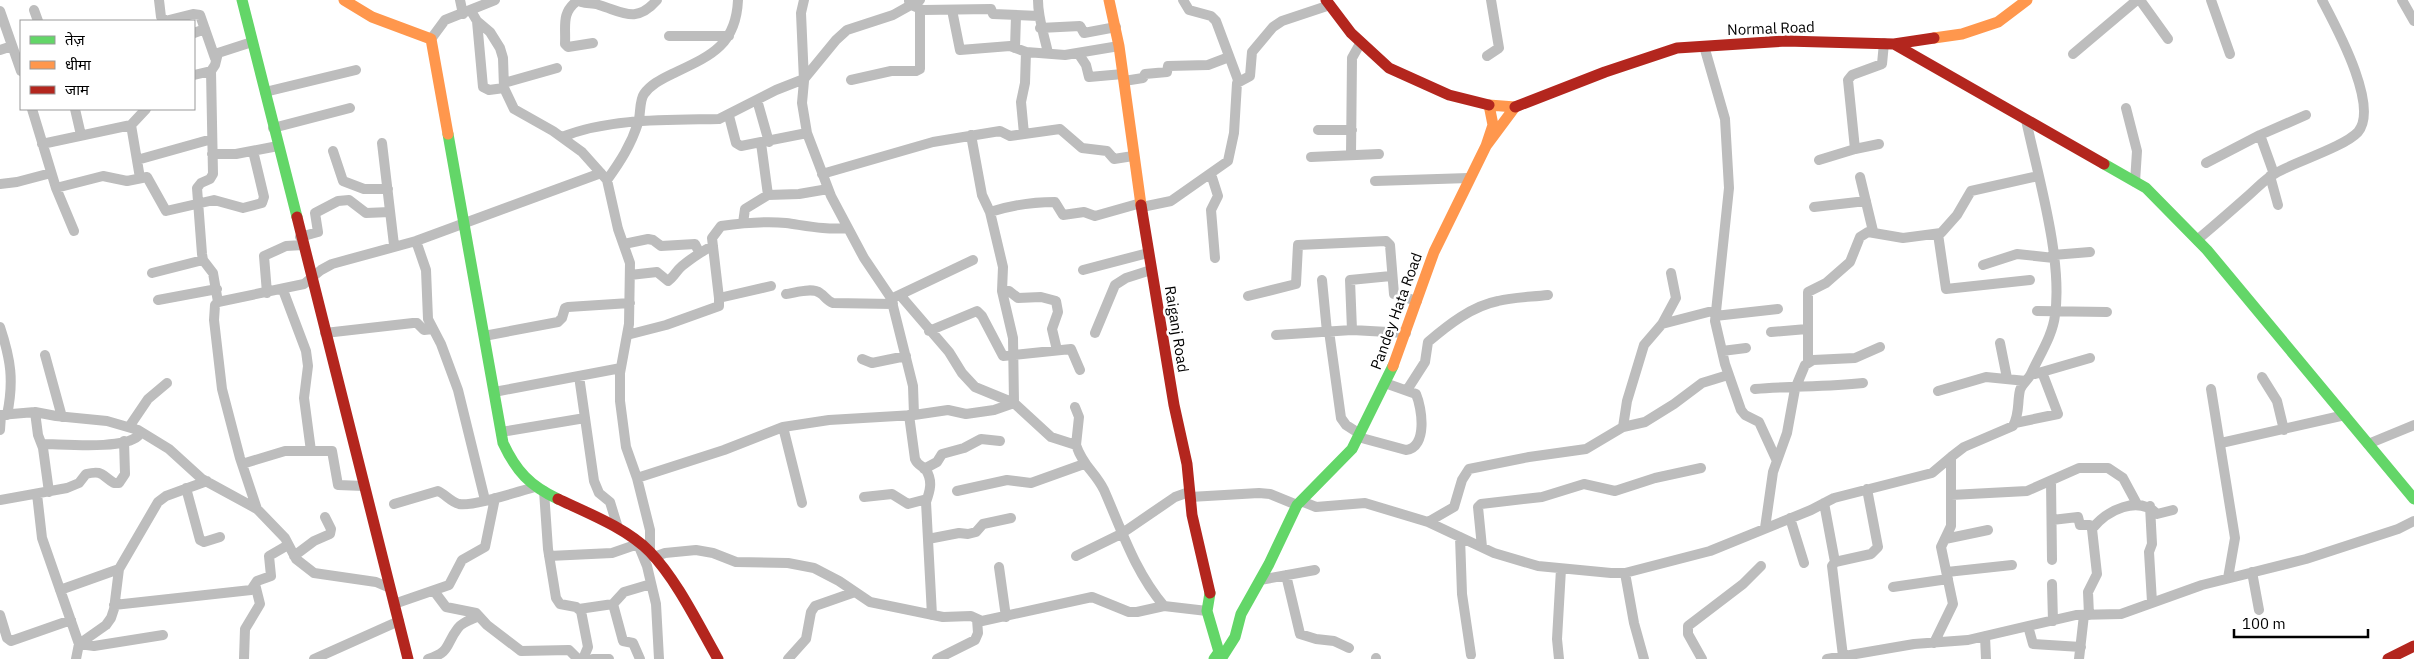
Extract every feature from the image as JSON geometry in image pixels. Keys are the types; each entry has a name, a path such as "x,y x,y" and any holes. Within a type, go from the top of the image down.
{"main road":[{"path":"242,0 408,659"},
{"path":"344,0 372,16 431,39 503,443 512,463 540,489 618,528 652,554 680,594 718,659"},
{"name":"Raiganj Road","path":"1110,0 1124,78 1133,156 1148,253 1174,405 1187,464 1189,495 1210,590 1207,611 1219,652 1214,659"},
{"name":"Normal Road","path":"1515,107 1677,48 1786,41 1889,44 1962,34 1998,22 2027,0"},
{"path":"1328,2 1351,33 1389,68 1449,94 1489,105 1515,107"},
{"path":"1889,44 2146,188 2197,240 2414,499"},
{"path":"1486,146 1494,127 1494,116 1489,105"},
{"path":"1486,146 1515,107"},
{"name":"Pandey Hata Road","path":"1221,659 1236,637 1241,614 1299,503 1352,449 1399,355 1434,252 1486,146"},
{"path":"2388,659 2413,650"}],"street":[{"path":"159,0 162,20"},
{"path":"460,0 467,13 490,32 500,48 503,58 504,85 514,109 562,137 582,152 604,177 630,263 630,303 621,368 622,423 626,447 637,478 650,530 652,554 696,550 713,552 736,562 788,563 814,568 870,602 932,615 970,616 982,621 1092,597 1129,612 1164,606 1207,611"},
{"path":"431,39 445,20 467,13 495,0"},
{"path":"593,44 568,46 565,44 566,14 568,8 577,1 600,5 622,14 645,10 657,0"},
{"path":"218,302 283,290 304,284 332,264 416,240 464,222 604,177 624,156 638,123 644,94 657,81 706,58 730,36 738,16 738,0"},
{"path":"804,0 801,13 804,79 802,103 807,133 828,189 864,258 895,299 929,330 949,352 962,373 975,387 1014,403 1051,437 1076,445"},
{"path":"955,0 960,50 997,46 1015,48 1026,52 1065,55 1119,46"},
{"path":"1038,0 1040,28 1044,31 1048,53"},
{"path":"990,212 1015,204 1055,202 1063,215 1084,212 1095,216 1141,205 1171,201 1228,161 1234,133 1238,80 1214,18 1192,12 1186,7 1183,0"},
{"path":"1487,56 1499,48 1491,0"},
{"path":"2073,54 2138,0 2168,39"},
{"path":"2211,0 2230,54"},
{"path":"2197,240 2272,175 2357,133 2362,123 2364,110 2358,84 2343,40 2322,0"},
{"path":"2402,0 2414,21"},
{"path":"1238,80 1250,76 1252,52 1274,27 1282,21 1328,2"},
{"path":"851,80 891,71 916,71 920,69 915,3"},
{"path":"562,137 582,129 606,123 719,119 729,116 776,90 804,79 846,30 892,15 915,3 955,10 991,9 993,14 1039,16"},
{"path":"34,10 38,20"},
{"path":"0,11 20,64"},
{"path":"170,20 197,14 205,29 215,58 215,65 210,70 195,75"},
{"path":"1015,48 1016,16"},
{"path":"477,21 483,87 489,90 557,68"},
{"path":"1040,28 1080,26 1084,33 1082,52 1089,77 1143,78 1145,74 1167,72 1168,66 1211,64 1229,57"},
{"path":"1084,33 1116,27"},
{"path":"195,33 205,29"},
{"path":"670,36 730,36"},
{"path":"215,58 218,53 252,42"},
{"path":"1352,155 1352,58 1361,42"},
{"path":"1855,149 1848,80 1852,75 1882,64 1889,44"},
{"path":"0,50 12,46"},
{"path":"1704,46 1725,119 1728,178 1726,232 1715,313 1728,374 1741,410 1745,416 1759,422 1776,459"},
{"path":"1024,134 1021,102 1025,84 1026,52"},
{"path":"210,70 212,178 198,185 203,260 213,273 218,302 214,308 214,320 219,371 242,464 257,509"},
{"path":"265,92 356,70"},
{"path":"757,100 765,143 768,195"},
{"path":"274,128 350,108"},
{"path":"2126,108 2137,154 2135,182"},
{"path":"32,110 56,188 74,231"},
{"path":"75,110 80,135"},
{"path":"42,144 132,125 145,110"},
{"path":"2206,163 2260,135 2306,115"},
{"path":"729,116 738,144 765,143 807,133"},
{"path":"1076,556 1122,534 1175,496 1259,493 1270,494 1316,507 1365,503 1428,522 1482,547 1538,566 1625,573 1710,551 1834,498 1932,473 1964,447 2013,426 2019,414 2020,388 2028,378 2049,334 2056,311 2057,278 2026,120"},
{"path":"132,125 140,178"},
{"path":"822,174 924,144 1000,131 1010,136 1060,129 1082,148 1107,151 1114,159 1133,156"},
{"path":"1318,130 1352,130"},
{"path":"2260,135 2272,175 2278,205"},
{"path":"971,136 982,195 990,212 1003,267 1002,291 1010,321 1014,403"},
{"path":"137,160 212,139"},
{"path":"382,143 394,245"},
{"path":"1819,160 1879,144"},
{"path":"212,154 253,151 278,146"},
{"path":"56,188 103,176 128,181 147,177 166,211 218,200 243,208 262,203 264,198 253,151"},
{"path":"334,151 343,181 364,189 388,189"},
{"path":"1311,157 1379,154"},
{"path":"0,184 18,182 51,173"},
{"path":"1212,174 1218,196 1211,210 1216,258"},
{"path":"1860,176 1873,231"},
{"path":"1766,528 1770,485 1776,459 1786,433 1796,386 1808,362 1808,292 1826,283 1850,262 1860,237 1873,231 1903,238 1938,234 1957,215 1972,191 2038,176"},
{"path":"1375,181 1469,178"},
{"path":"743,223 745,208 768,195 799,194 828,189"},
{"path":"267,293 264,256 302,241 318,232 315,213 338,201 349,200 366,213 390,212"},
{"path":"1814,206 1866,201"},
{"path":"627,335 666,325 719,306 712,238 721,226 743,223 787,224 828,230 848,228"},
{"path":"1938,234 1946,289 2030,280"},
{"path":"624,244 648,239 661,246 695,244 699,252"},
{"path":"394,604 449,585 462,560 485,547 490,499 458,390 433,329 427,309 426,270 416,240"},
{"path":"1248,296 1296,284 1296,247 1300,244 1386,241 1390,245 1391,276 1394,294 1417,301"},
{"path":"630,275 656,272 668,281 681,267 695,258 699,252 712,246"},
{"path":"1983,265 2017,254 2053,257 2090,252"},
{"path":"1084,270 1148,253"},
{"path":"152,273 203,260"},
{"path":"786,294 815,291 833,303 895,299 933,281 953,268 973,260"},
{"path":"1095,333 1115,285 1126,278 1151,270"},
{"path":"1623,427 1627,401 1644,345 1662,324 1676,298 1671,273"},
{"path":"1352,330 1350,280 1391,276"},
{"path":"1322,280 1341,418 1346,425 1359,435 1406,450 1412,448 1420,436 1420,415 1416,394 1385,383"},
{"path":"718,298 771,286"},
{"path":"158,300 216,289"},
{"path":"283,290 306,351 308,366 304,398 311,451"},
{"path":"1002,291 1009,291 1015,297 1041,297 1056,301 1058,312 1052,329 1057,350"},
{"path":"1407,390 1426,362 1428,342 1443,329 1466,314 1496,301 1548,295"},
{"path":"895,299 913,386 912,415 915,459 917,464 924,469 931,486 927,499 932,615"},
{"path":"484,336 558,322 562,318 565,308 568,307 630,303"},
{"path":"1662,324 1715,313 1778,309"},
{"path":"929,330 976,311 982,316 1000,354 1005,357 1067,349 1074,352 1080,370"},
{"path":"2037,311 2107,312"},
{"path":"325,333 413,323 419,324 424,330 433,329"},
{"path":"0,327 11,365 10,396 2,415 0,430"},
{"path":"1772,332 1807,329"},
{"path":"1276,335 1352,330 1406,333"},
{"path":"2000,343 2007,378"},
{"path":"1808,362 1855,358 1880,347"},
{"path":"1722,351 1746,348"},
{"path":"45,355 62,417"},
{"path":"862,358 872,363 906,356"},
{"path":"1938,391 1983,378 2028,378 2090,358"},
{"path":"494,392 621,368"},
{"path":"2014,423 2058,414 2042,372"},
{"path":"1428,522 1454,507 1462,480 1469,469 1586,449 1623,427 1645,422 1674,404 1702,383 1728,374"},
{"path":"579,376 594,481 600,493 610,502 618,528"},
{"path":"2262,377 2277,401 2284,430"},
{"path":"42,444 110,444 136,438 134,429 148,399 167,383"},
{"path":"1755,389 1796,386 1828,387 1863,383"},
{"path":"2211,389 2221,443 2234,538 2228,578"},
{"path":"637,478 724,450 783,426 829,420 912,415 948,410 966,414 994,410 1014,403"},
{"path":"1075,407 1079,417 1076,445 1084,464 1103,488 1122,534 1150,589 1164,606"},
{"path":"2,415 34,412 62,417 107,421 134,429 169,449 207,482 257,509 288,545 294,556 314,573 376,582 390,588"},
{"path":"34,412 38,435 42,444 49,492"},
{"path":"2221,443 2345,415"},
{"path":"501,432 585,418"},
{"path":"2368,444 2414,425"},
{"path":"783,426 802,503"},
{"path":"924,469 937,462 942,454 964,448 981,439 1000,441"},
{"path":"0,500 49,492 73,485 79,483 86,474 96,472 100,472 114,483 119,483 125,474 124,441"},
{"path":"242,464 285,451 332,451 338,485 364,486"},
{"path":"1934,643 1953,604 1941,547 1951,526 1951,457"},
{"path":"957,491 1007,480 1031,484 1084,464"},
{"path":"1482,547 1478,507 1481,504 1542,497 1584,484 1615,490 1655,478 1701,468"},
{"path":"1951,495 2027,491 2082,468 2111,469 2123,478 2137,504"},
{"path":"2051,481 2052,560"},
{"path":"79,644 106,626 114,605 119,569 158,502 186,488 207,482"},
{"path":"186,488 200,540 204,542 220,537"},
{"path":"394,504 434,492 442,493 458,504 540,489 549,556 558,602 579,609 612,604 624,592 651,584"},
{"path":"1835,562 1871,554 1878,547 1867,489"},
{"path":"37,494 42,538 79,644 76,659"},
{"path":"864,497 892,494 908,504 927,499"},
{"path":"1824,503 1835,562 1832,566 1843,656"},
{"path":"2092,529 2100,520 2118,510 2137,504 2150,506 2157,514 2173,510"},
{"path":"2150,506 2152,544 2148,552 2152,602"},
{"path":"294,556 314,541 330,534 331,529 326,517"},
{"path":"2052,520 2078,517 2080,525 2090,525 2092,529 2097,574 2088,592 2079,659"},
{"path":"928,539 976,532 983,524 1011,518"},
{"path":"1790,518 1804,563"},
{"path":"1827,659 1934,643 1968,640 2086,615 2121,614 2228,578 2306,559 2398,529 2414,521"},
{"path":"1945,539 1988,530"},
{"path":"1460,537 1460,582 1471,654"},
{"path":"549,556 612,553 638,544 656,604 659,656 640,659 633,643 623,641 612,604"},
{"path":"114,605 251,590 255,584 271,576 269,556 288,545"},
{"path":"1893,587 2012,565"},
{"path":"999,566 1006,617"},
{"path":"1702,659 1688,634 1688,626 1743,584 1760,566"},
{"path":"1559,659 1557,639 1561,568"},
{"path":"60,590 119,569"},
{"path":"1260,580 1315,570"},
{"path":"2252,572 2259,610"},
{"path":"1625,573 1634,623 1644,659"},
{"path":"1286,575 1300,634 1316,639 1334,641 1349,648"},
{"path":"244,659 245,629 260,604 255,584"},
{"path":"2052,584 2053,621"},
{"path":"434,591 446,607 476,613 487,625 521,651 569,650 578,659"},
{"path":"788,659 806,639 811,612 815,606 855,592"},
{"path":"579,609 588,647 583,659"},
{"path":"0,615 7,638 12,641 71,620"},
{"path":"428,659 443,654 458,628 479,616"},
{"path":"937,659 975,640 978,634 977,619"},
{"path":"314,659 399,622"},
{"path":"2028,626 2033,644 2081,647"},
{"path":"79,644 94,646 163,635"},
{"path":"1985,636 1986,659"},
{"path":"592,659 606,657 609,659"}],"traffic: fast":[{"path":"242,0 297,217"},
{"path":"448,134 503,443 513,462 525,477 539,489 558,499"},
{"path":"2104,164 2146,188 2207,250 2414,499"},
{"path":"1221,659 1235,637 1241,614 1269,564 1297,505 1352,449 1393,366"},
{"path":"1210,593 1207,611 1219,652 1214,659"}],"traffic: slow":[{"path":"344,0 372,17 431,39 448,134"},
{"path":"1109,0 1119,46 1141,205"},
{"path":"1934,38 1962,34 1998,22 2027,0"},
{"path":"1393,366 1434,252 1486,146 1515,107 1489,105 1493,125 1486,146"}],"traffic: jam":[{"path":"1326,0 1351,33 1389,68 1449,95 1489,105"},
{"path":"1515,107 1605,72 1677,48 1786,41 1894,44 1934,38"},
{"path":"1894,44 2104,164"},
{"path":"1141,205 1174,405 1187,464 1192,515 1210,593"},
{"path":"297,217 408,659"},
{"path":"558,499 619,529 631,536 650,552 678,589 718,659"},
{"path":"2388,659 2414,646"}]}
